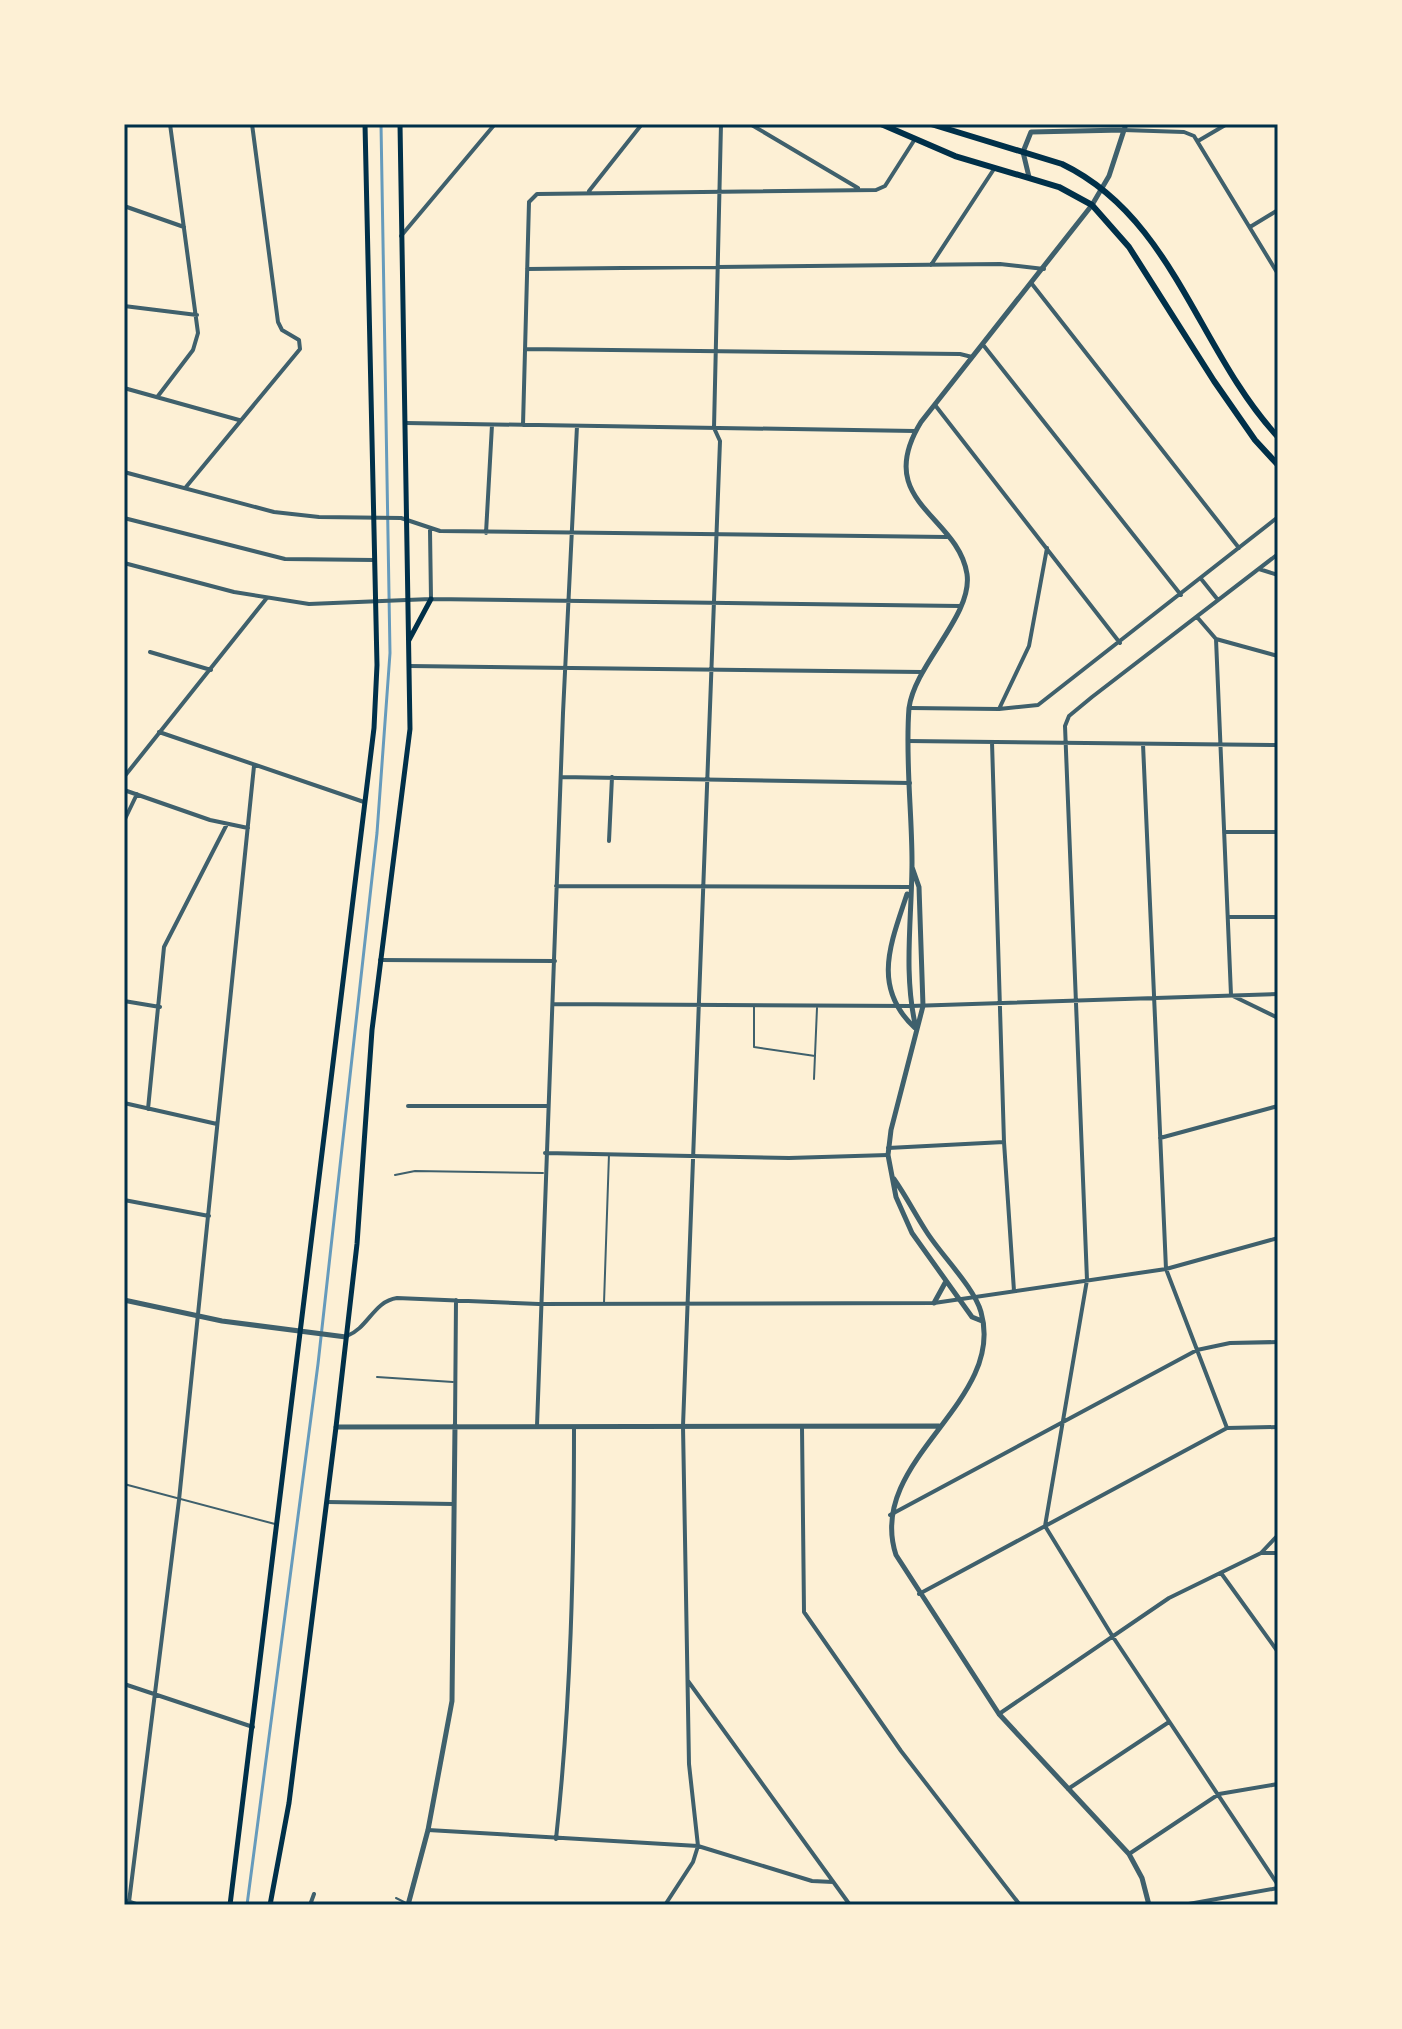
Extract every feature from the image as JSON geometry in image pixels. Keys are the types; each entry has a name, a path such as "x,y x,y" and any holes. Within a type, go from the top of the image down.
{"main road":[{"path":"230,1905 374,728 379,604 374,560 377,518 365,124"},
{"path":"270,1905 289,1803 336,1427 380,960 410,729 403,519 400,124"},
{"path":"881,124 915,139 1059,187 1092,205 1129,247 1214,381 1255,440 1278,465"},
{"path":"931,124 1062,164 1103,189 1153,242 1211,343 1278,437"},
{"path":"408,641 431,599"}],"street":[{"path":"158,396 197,343 198,315 170,124"},
{"path":"186,487 298,353 300,344 282,330 278,322 252,124"},
{"path":"400,238 495,124"},
{"path":"589,191 642,124"},
{"path":"665,1905 693,1862 698,1846 689,1764 683,1426 720,441 714,428 721,124"},
{"path":"750,124 860,190"},
{"path":"1029,177 1023,152 1035,124"},
{"path":"1198,141 1227,124"},
{"path":"1031,132 1125,127 1184,132 1198,141 1278,274"},
{"path":"916,1028 894,1006 890,992 889,958 912,867 909,708 922,672 960,606 967,575 961,557 909,486 908,458 915,431 1044,269 1103,189 1125,127"},
{"path":"523,425 529,202 543,192 860,190 885,186 915,139"},
{"path":"931,265 995,167"},
{"path":"124,206 184,227"},
{"path":"1250,227 1278,210"},
{"path":"527,269 931,265 1032,265 1044,269"},
{"path":"1032,284 1239,548"},
{"path":"124,306 198,315"},
{"path":"984,346 1181,595"},
{"path":"525,349 960,354 974,357"},
{"path":"124,388 239,420"},
{"path":"935,405 1120,643"},
{"path":"403,423 915,431"},
{"path":"486,533 492,425"},
{"path":"537,1426 544,1173 577,426"},
{"path":"124,472 274,512 319,517 403,519 430,529 573,535 947,537"},
{"path":"909,708 999,709 1038,705 1278,517"},
{"path":"124,518 285,559 374,560"},
{"path":"430,529 431,599"},
{"path":"999,709 1029,646 1047,547"},
{"path":"1183,1905 1278,1887 1113,1637 1045,1526 1087,1280 1065,726 1069,716 1278,554"},
{"path":"124,563 266,599 309,604 379,604 431,599 960,606"},
{"path":"1259,569 1278,575"},
{"path":"1201,580 1218,600"},
{"path":"124,777 266,599"},
{"path":"1197,617 1216,639 1278,656"},
{"path":"1216,639 1231,995"},
{"path":"150,652 211,670"},
{"path":"409,666 922,672"},
{"path":"159,732 364,802"},
{"path":"908,741 1278,745"},
{"path":"992,742 1004,1142 1014,1291"},
{"path":"1143,744 1166,1269 1227,1428"},
{"path":"139,1905 127,1901 179,1500 254,766"},
{"path":"560,777 910,783"},
{"path":"609,841 612,777"},
{"path":"124,790 248,828"},
{"path":"124,821 137,794"},
{"path":"148,1109 166,940 227,824"},
{"path":"1224,832 1278,832"},
{"path":"912,867 919,887 923,1006 888,1151 896,1197 907,1223 958,1300 972,1317 982,1321"},
{"path":"556,886 909,887"},
{"path":"909,887 911,1006 916,1028"},
{"path":"1228,917 1278,917"},
{"path":"380,960 555,961"},
{"path":"1262,1011 1257,1002 1264,993"},
{"path":"553,1004 923,1006 1278,994"},
{"path":"1231,995 1278,1018"},
{"path":"124,1001 160,1007"},
{"path":"124,1103 217,1124"},
{"path":"408,1106 547,1106"},
{"path":"1160,1138 1278,1106"},
{"path":"545,1153 691,1157 888,1151 1004,1142"},
{"path":"894,1179 973,1297 987,1338 980,1363 903,1484 890,1515 896,1555 999,1714 1129,1854 1142,1878 1149,1905"},
{"path":"124,1200 209,1216"},
{"path":"124,1300 199,1317 346,1337 363,1326 390,1299 539,1304 934,1303 1166,1269 1278,1238"},
{"path":"934,1303 945,1282"},
{"path":"408,1905 428,1830 452,1701 456,1300"},
{"path":"890,1515 1197,1350 1230,1343 1278,1342"},
{"path":"802,1425 804,1612 901,1751 1020,1905"},
{"path":"336,1427 940,1426"},
{"path":"556,1839 571,1646 574,1427"},
{"path":"919,1594 1227,1428 1278,1427"},
{"path":"327,1502 454,1504"},
{"path":"999,1714 1169,1598 1261,1553 1278,1535"},
{"path":"1261,1553 1278,1553"},
{"path":"1221,1573 1278,1652"},
{"path":"687,1679 850,1905"},
{"path":"124,1684 253,1727"},
{"path":"1068,1789 1169,1721"},
{"path":"1129,1854 1219,1794 1278,1784"},
{"path":"428,1830 698,1846 812,1881 833,1882"},
{"path":"310,1905 314,1894"}],"lane":[{"path":"754,1006 754,1047 815,1056"},
{"path":"814,1079 817,1007"},
{"path":"604,1304 609,1154"},
{"path":"395,1175 415,1171 544,1173"},
{"path":"377,1377 454,1382"},
{"path":"124,1484 277,1524"},
{"path":"396,1898 408,1905"}],"waterway":[{"path":"247,1905 318,1364 377,833 390,653 381,124"}]}
